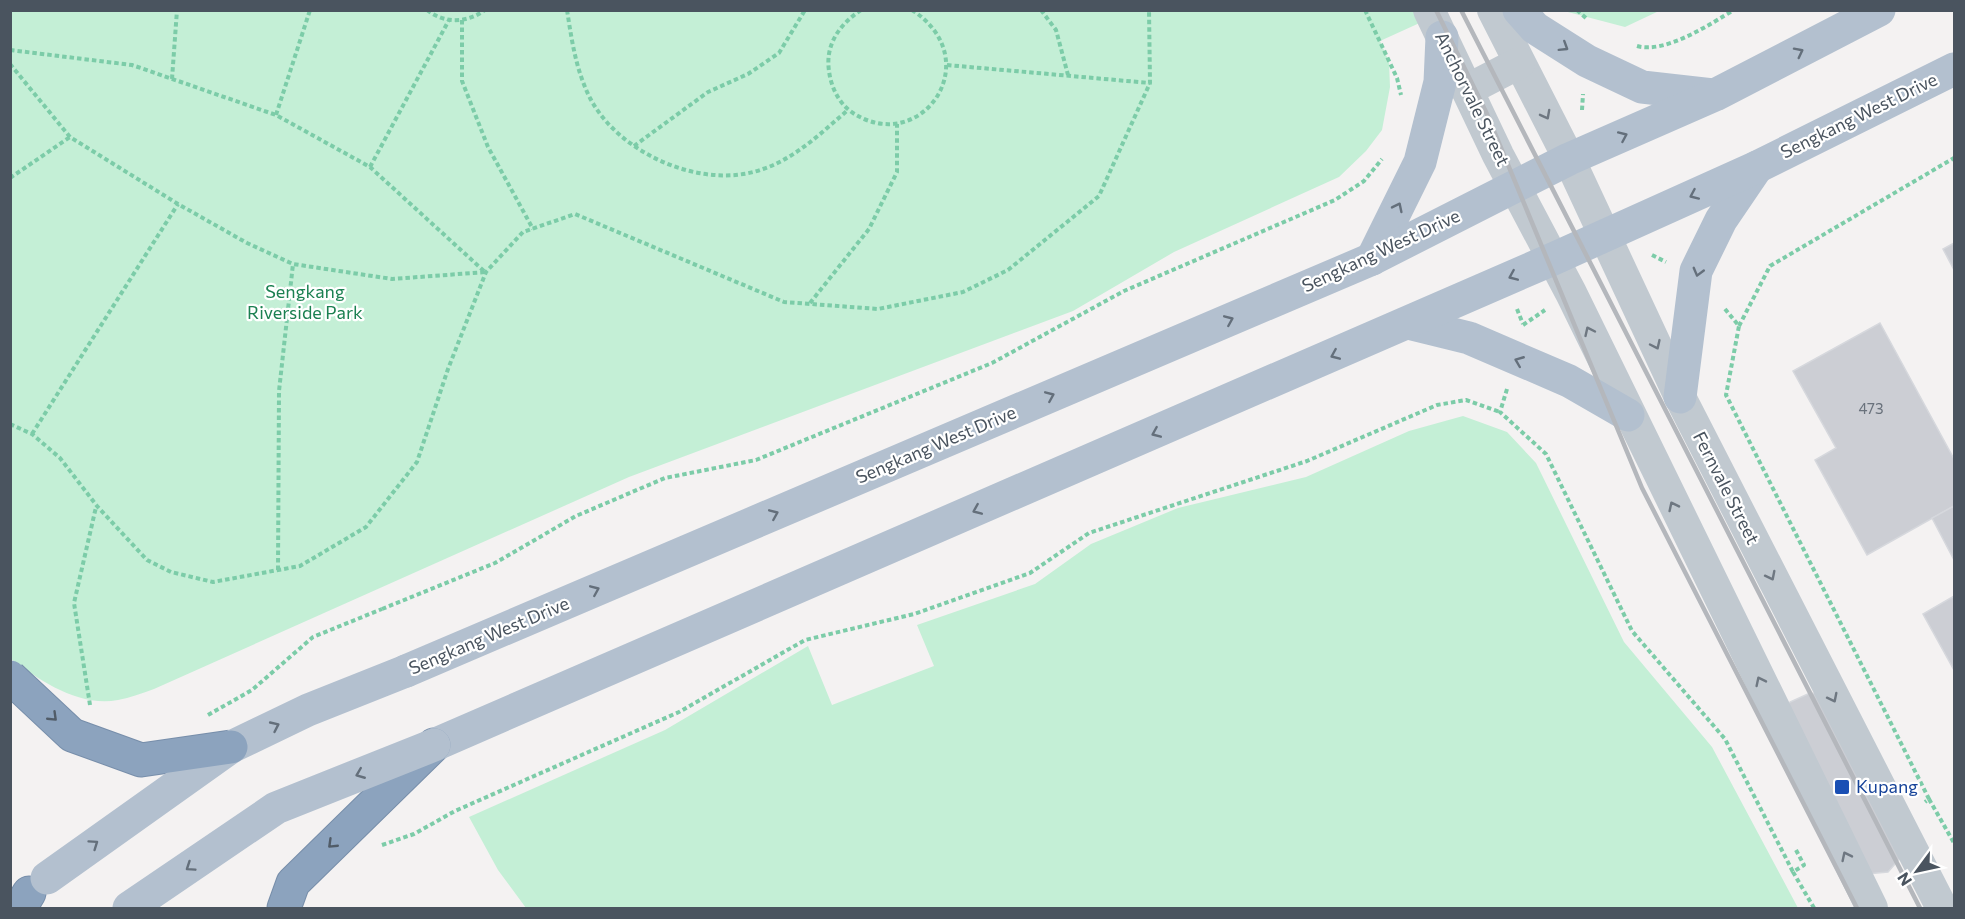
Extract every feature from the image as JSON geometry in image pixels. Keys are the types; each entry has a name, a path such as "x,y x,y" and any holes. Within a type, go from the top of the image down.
{"highway":[{"path":"10,676 72,735 141,760 231,747"},
{"path":"284,909 293,883 434,745"}],"main road":[{"path":"1519,10 1535,28 1587,61 1642,87 1715,95"},
{"name":"Sengkang West Drive","path":"20,903 231,747 308,710 406,671 1372,259 1569,159 1715,95 1879,10"},
{"path":"1372,259 1420,162 1440,82 1435,24"},
{"name":"Sengkang West Drive","path":"129,909 276,808 434,745 1408,323 1757,167 1954,69"},
{"path":"1680,397 1696,271 1721,220 1757,167"},
{"path":"1408,323 1469,338 1569,381 1628,414"}],"street":[{"path":"1467,90 1519,63 1493,10"},
{"name":"Anchorvale Street","path":"1435,24 1516,187"},
{"name":"Fernvale Street","path":"1519,63 1569,159 1680,397 1942,909"},
{"path":"1516,187 1872,909"}],"path":[{"path":"172,79 177,10"},
{"path":"276,115 310,10"},
{"path":"427,10 449,20 462,20 485,10"},
{"path":"567,10 576,67 591,100 614,129 634,146 675,166 719,175 743,175 763,169 797,152 848,110"},
{"path":"634,146 708,92 748,74 779,53 805,10"},
{"path":"861,10 848,19 837,32 830,48 830,82 837,97 848,110 872,122 897,124 927,110 944,82 947,65 938,33 927,20 912,10"},
{"path":"1041,10 1056,30 1068,75"},
{"path":"10,424 32,434 60,458 97,506 147,560 171,572 213,582 300,566 366,527 417,462 448,369 486,272 523,232 575,214 784,302 878,309 963,292 1008,270 1099,196 1150,83 1149,10"},
{"path":"1365,10 1397,78 1401,98"},
{"path":"1577,10 1596,27 1587,61 1581,109 1600,145"},
{"path":"1628,43 1644,48 1681,40 1734,10"},
{"path":"370,167 449,20"},
{"path":"462,20 462,81 488,147 533,229"},
{"path":"10,50 132,65 276,115 370,167 486,272"},
{"path":"10,64 70,137 178,204 247,243 293,264 392,279 486,272"},
{"path":"947,65 1150,83"},
{"path":"809,303 869,229 897,172 897,124"},
{"path":"10,177 70,137"},
{"path":"201,718 219,711 252,690 313,637 495,563 576,516 665,478 756,460 992,363 1124,291 1335,200 1364,181 1392,147 1420,162"},
{"path":"1954,158 1770,266 1739,326 1726,395 1929,800 1954,843"},
{"path":"32,434 178,204"},
{"path":"1636,220 1653,258 1696,271 1739,326"},
{"path":"278,570 279,391 293,264"},
{"path":"1500,412 1524,325 1506,279"},
{"path":"455,811 679,712 806,640 914,614 1030,573 1089,533 1307,461 1437,405 1466,400 1500,412 1546,454 1632,631 1725,739 1814,909"},
{"path":"1916,807 1929,800"},
{"path":"1793,872 1804,865 1796,850"}],"green space":[{"name":"Sengkang Riverside Park","path":"11,11 1446,11 1380,41 1389,62 1390,87 1382,130 1366,151 1339,177 1174,252 1073,311 629,477 154,689 122,699 103,701 74,696 35,676 11,659"},
{"path":"1564,11 1659,11 1625,27"},
{"path":"1463,416 1507,432 1536,463 1624,642 1712,747 1798,908 526,908 498,870 469,817 665,730 808,646 832,705 934,666 917,625 1035,584 1091,544 1178,508 1306,477 1409,431"}],"building":[{"path":"1954,243 1954,270 1943,249"},
{"path":"1880,323 1954,459 1954,506 1867,555 1815,460 1836,448 1793,371"},
{"path":"1954,506 1954,560 1932,518"},
{"path":"1954,596 1954,670 1923,614"},
{"path":"1810,693 1820,694 1902,856 1888,872 1867,874 1785,712 1790,702"}],"railway":[{"path":"1436,10 1487,114 1642,488 1857,908"},
{"path":"1461,10 1920,908"}],"place":[{"name":"Kupang","path":"1842,787"}]}
